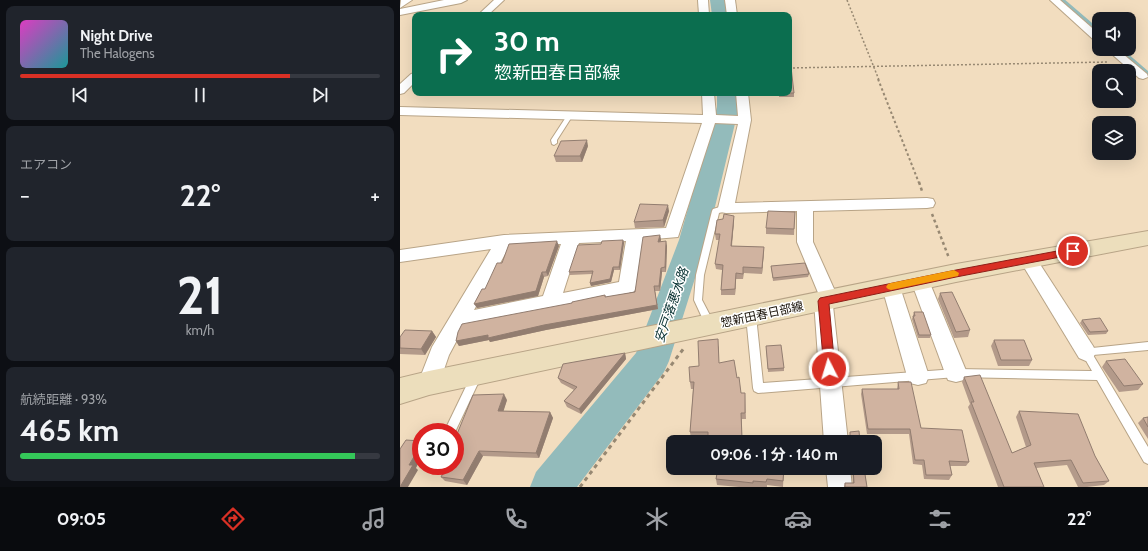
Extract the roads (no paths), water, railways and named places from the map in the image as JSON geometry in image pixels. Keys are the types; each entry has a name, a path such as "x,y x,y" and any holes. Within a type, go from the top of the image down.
{"main road":[{"name":"惣新田春日部線","path":"400,391 429,383 956,273 1148,238"}],"street":[{"path":"400,5 407,0"},
{"path":"400,12 461,0"},
{"path":"486,12 499,0"},
{"path":"703,0 704,12"},
{"path":"730,0 732,12"},
{"path":"1055,0 1092,33"},
{"path":"1119,56 1146,75"},
{"path":"400,90 412,79"},
{"path":"400,256 504,241 672,233 710,119 708,96"},
{"path":"742,96 745,120 726,208 927,203"},
{"path":"400,111 745,120"},
{"path":"805,206 805,242 827,300 830,383 835,435"},
{"path":"457,321 550,304 627,287 635,235"},
{"path":"550,304 572,238"},
{"path":"429,383 438,353 504,241"},
{"path":"1028,260 1086,352"},
{"path":"920,281 956,373"},
{"path":"891,287 918,376"},
{"path":"839,475 840,487"}],"lane":[{"path":"554,143 554,140 570,115"},
{"path":"705,326 698,300 700,275 716,211 726,208"},
{"path":"751,316 758,388 956,373 1100,376"},
{"path":"1148,346 1086,352 1148,458"},
{"path":"453,423 477,374"}],"waterway":[{"name":"安戸落悪水路","path":"718,0 720,12"},
{"path":"1063,0 1092,25"},
{"path":"1128,56 1148,73"},
{"name":"安戸落悪水路","path":"551,487 651,361 693,240 728,107 727,96"}]}
